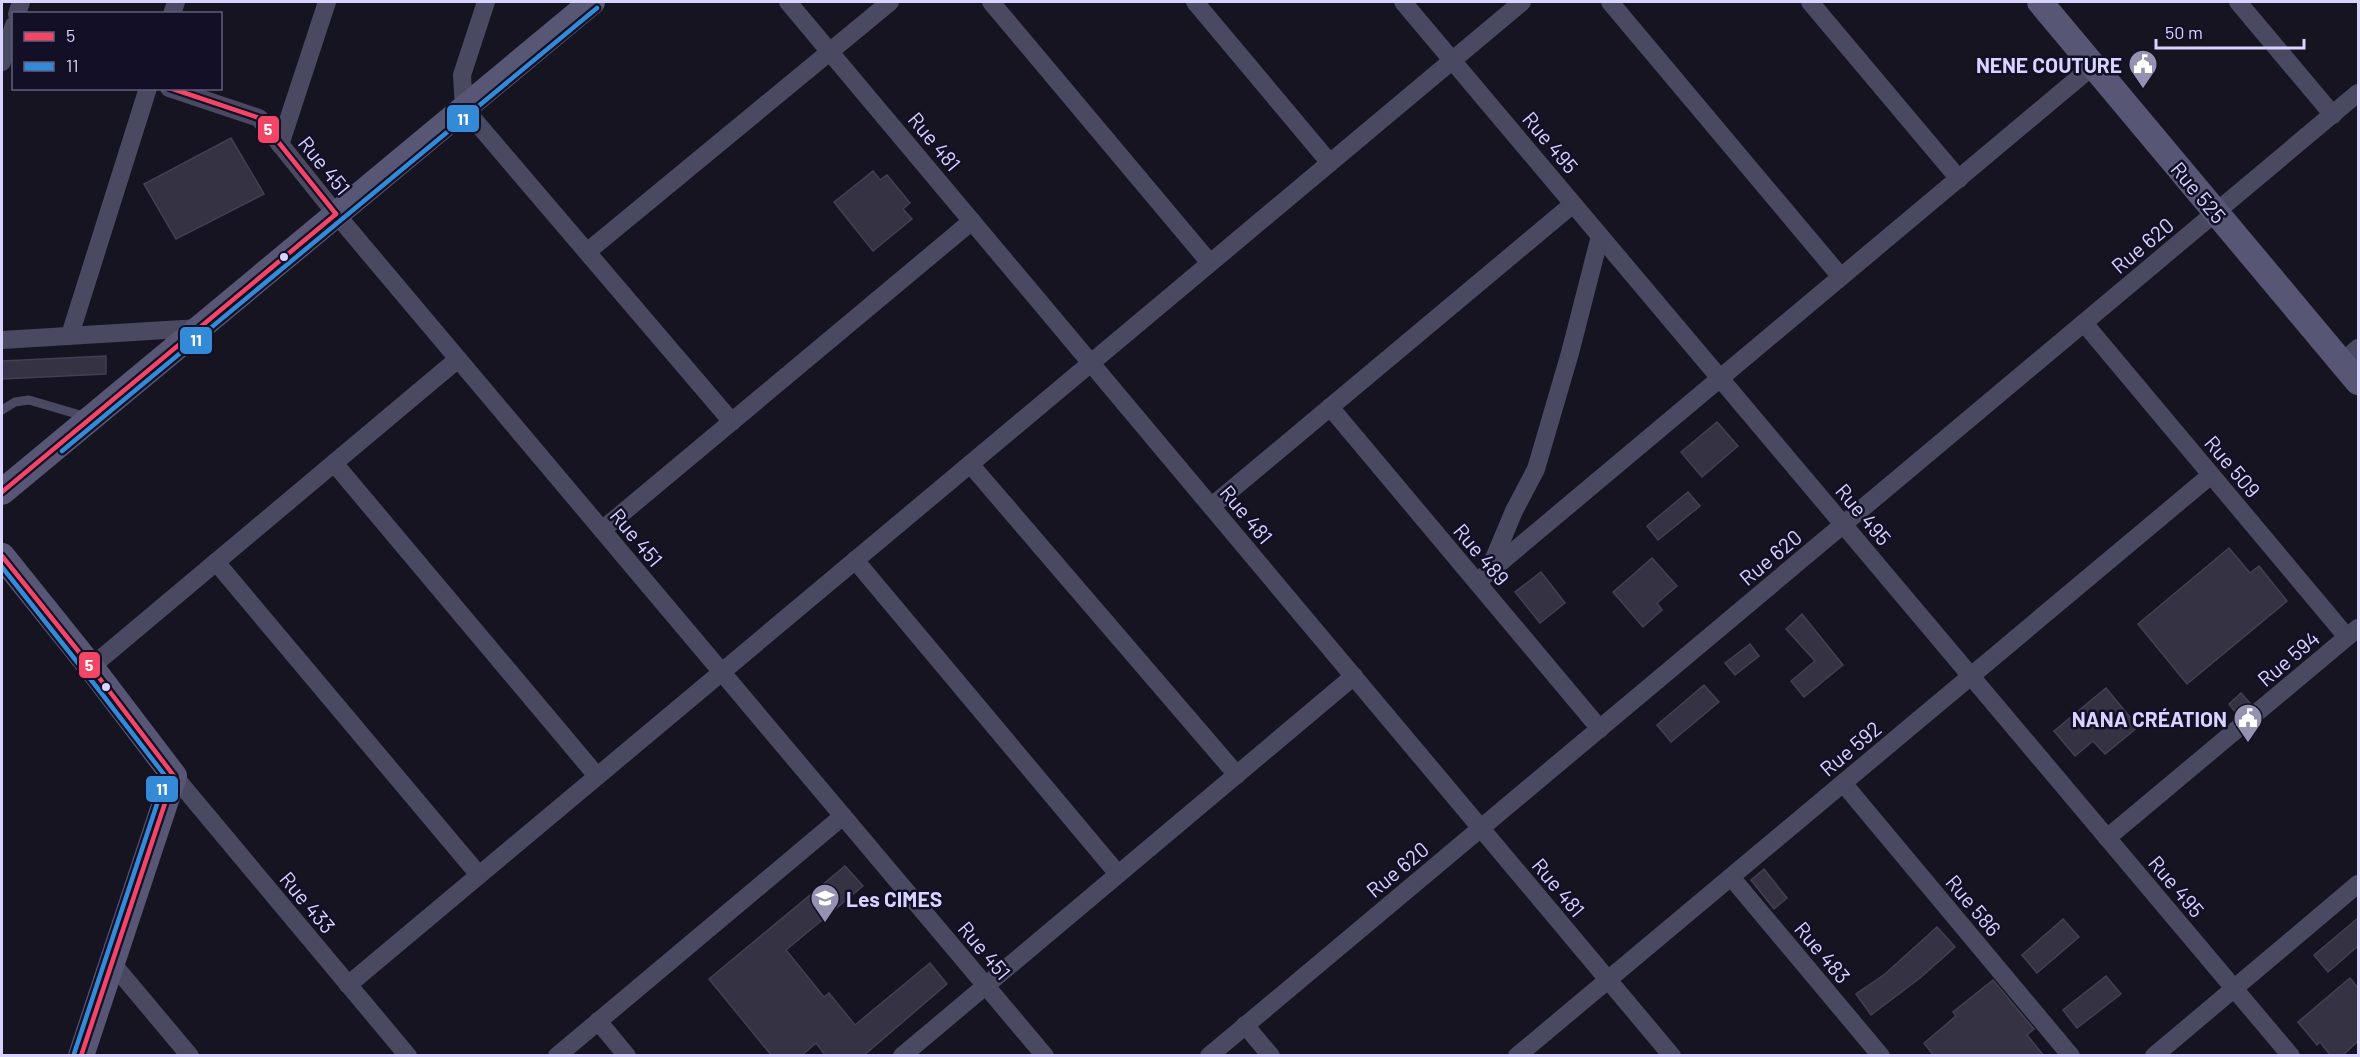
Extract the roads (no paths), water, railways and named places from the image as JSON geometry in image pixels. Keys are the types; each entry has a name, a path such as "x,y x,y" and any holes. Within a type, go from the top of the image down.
{"main road":[{"path":"2,492 592,2"},
{"name":"Rue 525","path":"2040,2 2217,212 2350,355 2358,382"},
{"path":"2,556 91,667 174,777 81,1056"}],"street":[{"path":"280,145 327,2"},
{"path":"486,2 462,75 464,108 732,422"},
{"name":"Rue 481","path":"788,2 1672,1056"},
{"path":"587,252 890,2"},
{"path":"992,2 1210,263"},
{"path":"1195,2 1330,163"},
{"name":"Rue 495","path":"1403,2 2291,1056"},
{"path":"348,985 1522,2"},
{"path":"1610,2 1841,277"},
{"path":"1810,2 1959,179"},
{"path":"2238,2 2333,115"},
{"path":"2,62 10,32"},
{"path":"1482,577 2094,65"},
{"path":"70,335 147,90"},
{"name":"Rue 451","path":"175,90 259,118 336,214 1045,1056"},
{"name":"Rue 620","path":"1209,1056 2358,93"},
{"path":"1212,506 1573,204"},
{"path":"602,530 972,220"},
{"path":"1482,577 1536,469 1600,236"},
{"name":"Rue 509","path":"2084,323 2211,475 2353,632"},
{"path":"2,340 199,328"},
{"path":"91,667 458,359"},
{"name":"Rue 489","path":"1330,407 1482,577 1600,729"},
{"path":"334,463 597,776"},
{"path":"970,464 1237,775"},
{"name":"Rue 592","path":"1517,1056 2211,475"},
{"path":"855,560 1118,874"},
{"path":"216,562 479,875"},
{"name":"Rue 594","path":"2108,838 2353,632"},
{"path":"902,1056 1354,676"},
{"name":"Rue 433","path":"174,777 408,1056"},
{"name":"Rue 586","path":"1843,783 2071,1056"},
{"path":"557,1056 843,816"},
{"name":"Rue 483","path":"1731,877 1881,1056"},
{"path":"2154,1056 2357,888"},
{"path":"112,963 190,1056"},
{"path":"598,1022 627,1056"},
{"path":"1245,1025 1270,1056"}],"lane":[{"path":"2,410 15,402 28,400 90,417"}],"place":[{"name":"NENE COUTURE","path":"2143,90"},
{"name":"NANA CRÉATION","path":"2248,744"},
{"name":"Les CIMES","path":"825,924"}]}
